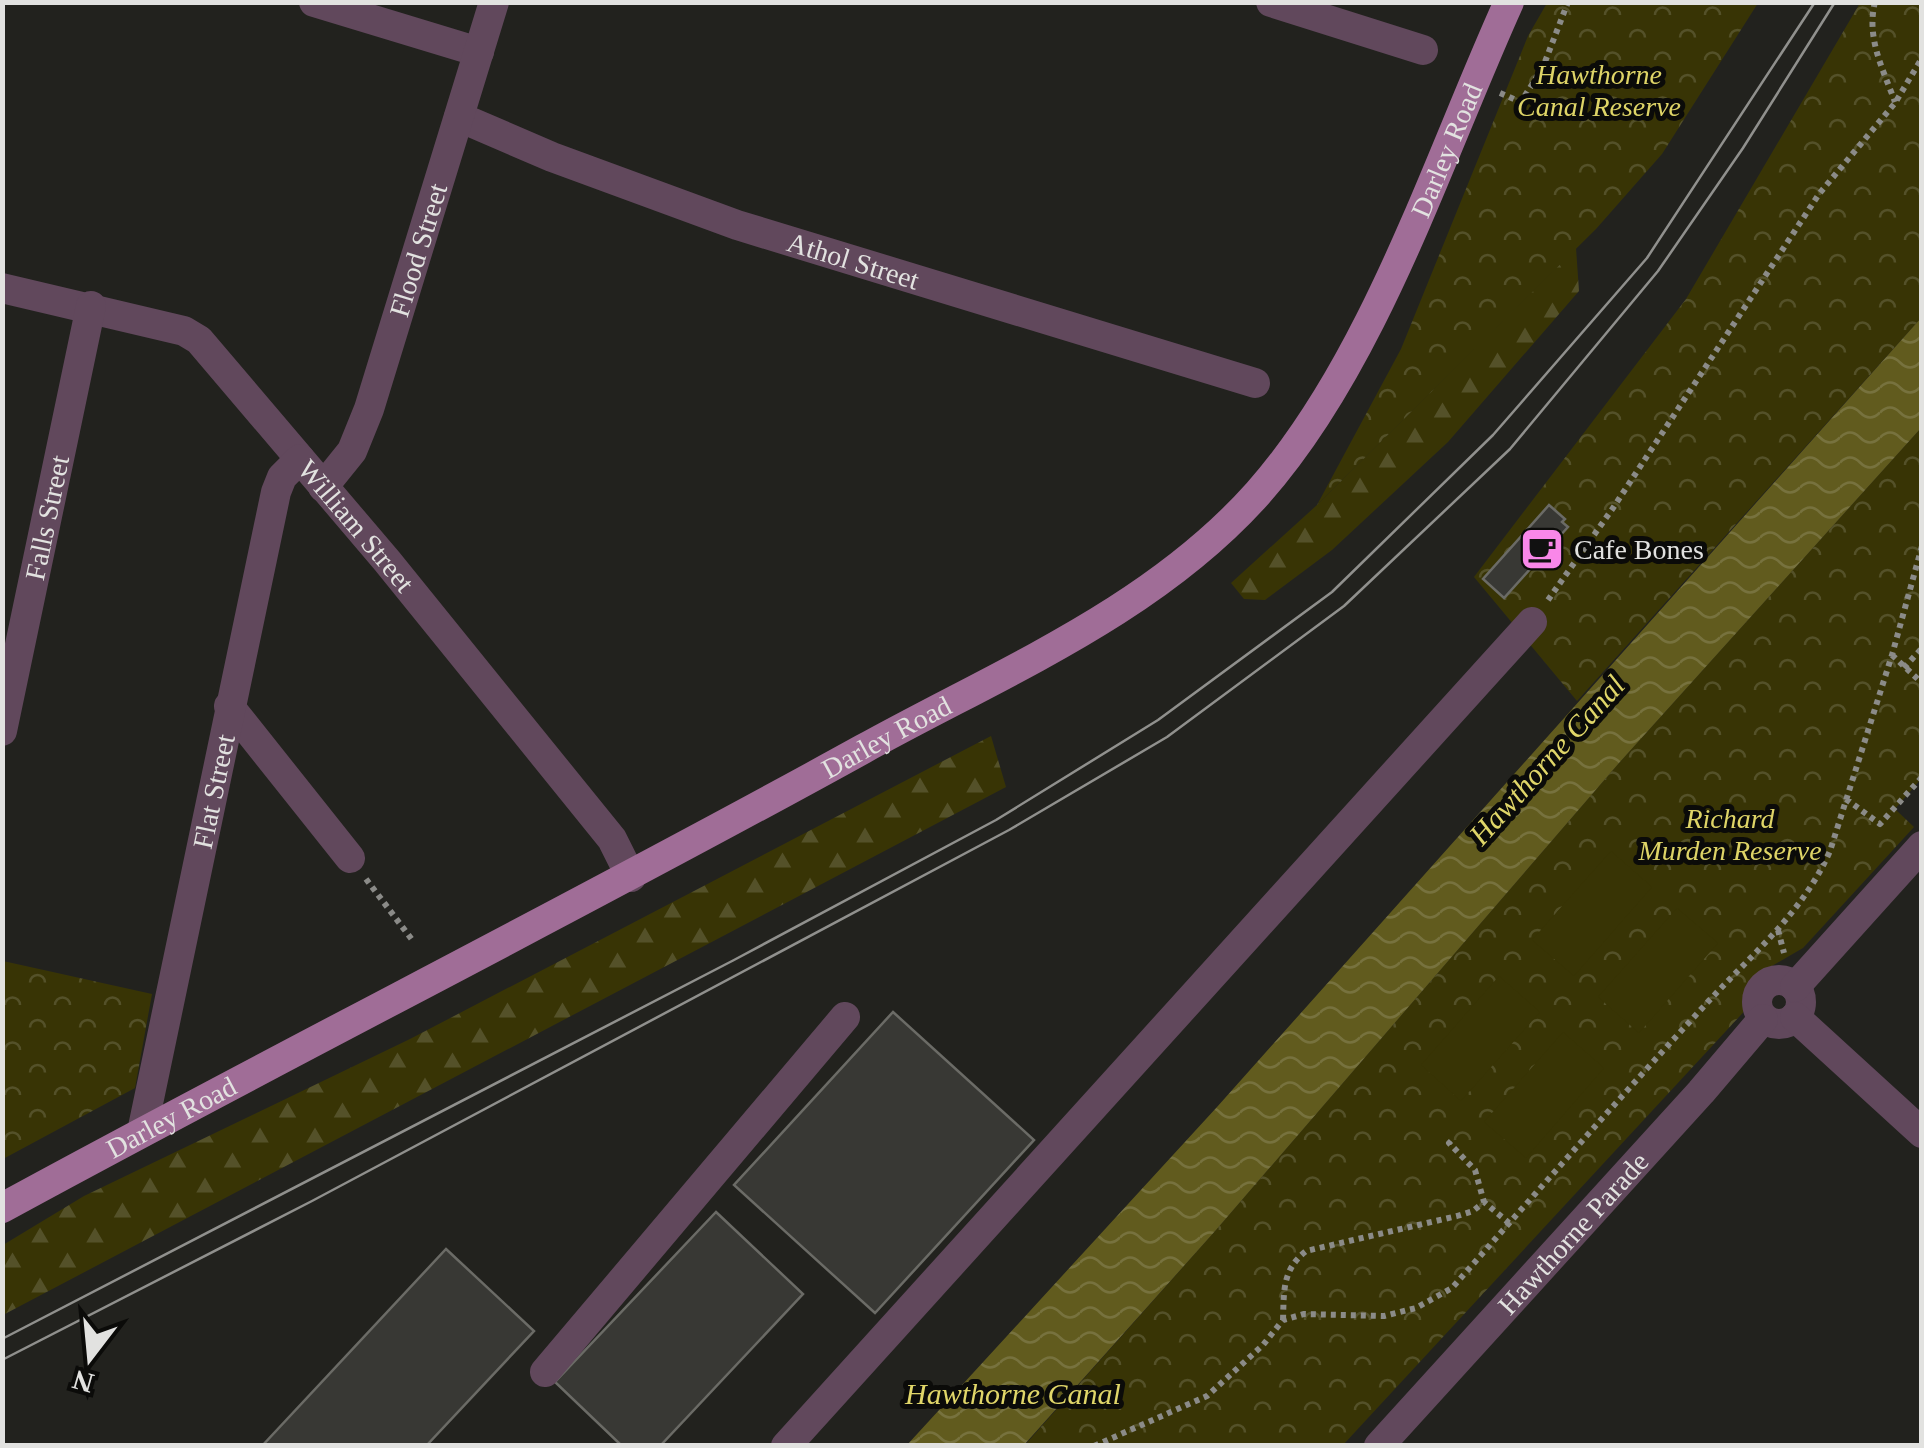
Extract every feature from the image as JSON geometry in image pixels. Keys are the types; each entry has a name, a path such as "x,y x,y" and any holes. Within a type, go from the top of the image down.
{"main road":[{"name":"Darley Road","path":"2,1208 631,878 1034,659 1133,600 1197,552 1255,496 1301,438 1340,377 1395,265 1509,2"}],"street":[{"path":"314,2 479,52"},
{"name":"Flood Street","path":"323,486 352,450 369,409 494,2"},
{"path":"1271,2 1423,50"},
{"name":"Athol Street","path":"459,117 552,157 737,225 1255,383"},
{"name":"William Street","path":"2,288 91,306 184,331 199,340 612,839 631,878"},
{"name":"Falls Street","path":"2,731 91,306"},
{"name":"Flat Street","path":"142,1132 276,492 282,476 300,459"},
{"path":"786,1446 1532,622"},
{"path":"230,706 350,858"},
{"path":"1795,987 1922,846"},
{"path":"1783,980 1795,987 1802,998 1796,1018 1776,1024 1763,1018 1756,999 1763,986 1783,980"},
{"path":"545,1372 845,1018"},
{"name":"Hawthorne Parade","path":"1379,1446 1701,1092 1763,1018"},
{"path":"1796,1018 1922,1132"}],"path":[{"path":"1521,102 1543,67 1568,2"},
{"path":"1875,2 1873,42 1895,103"},
{"path":"1532,622 1613,508 1818,194 1895,103 1922,58"},
{"path":"1282,1320 1304,1314 1384,1316 1416,1308 1452,1288 1706,1003 1794,912 1817,880 1846,799 1922,546"},
{"path":"1904,668 1922,648"},
{"path":"1892,655 1922,683"},
{"path":"1846,799 1880,824 1922,776"},
{"path":"350,858 414,941"},
{"path":"1778,928 1784,954"},
{"path":"1451,1141 1456,1153 1475,1170 1484,1202 1509,1223"},
{"path":"1094,1446 1207,1396 1263,1345 1282,1320 1292,1262 1306,1250 1474,1212 1484,1202"}],"green space":[{"name":"Hawthorne Canal Reserve","path":"1547,3 1758,3 1662,154 1596,229 1317,505 1401,349 1528,36"},
{"path":"1860,3 1921,3 1921,318 1577,701 1474,577 1686,299"},
{"path":"1576,248 1579,291 1448,442 1332,550 1265,600 1244,599 1231,583 1317,505"},
{"name":"Richard Murden Reserve","path":"1921,428 1921,779 1895,809 1914,827 1803,948 1765,970 1751,1004 1343,1445 1024,1446 1619,763"},
{"path":"991,736 1006,787 3,1315 3,1245 84,1196 410,1039"},
{"path":"1611,851 1652,887 1574,976 1532,940"},
{"path":"1677,908 1718,943 1639,1033 1598,997"},
{"path":"3,961 152,994 135,1088 3,1159"},
{"path":"1499,976 1540,1012 1461,1101 1421,1065"},
{"path":"1563,1032 1604,1068 1526,1158 1484,1122"}],"water":[{"name":"Hawthorne Canal","path":"1921,318 1921,428 1619,763 1216,1230 1024,1445 907,1445 1217,1107"}],"building":[{"path":"1549,505 1568,527 1504,598 1483,579"},
{"path":"893,1012 1034,1140 875,1313 734,1185"},
{"path":"716,1212 803,1294 660,1446 622,1446 555,1382"},
{"path":"446,1249 534,1331 426,1446 262,1446"}],"tram line":[{"path":"2,1339 996,820 1158,720 1332,592 1493,435 1647,258 1815,2"},
{"path":"2,1360 312,1201 1009,830 1167,737 1344,606 1510,449 1658,271 1743,148 1835,2"}],"place":[{"name":"Cafe Bones","path":"1542,549"}]}
